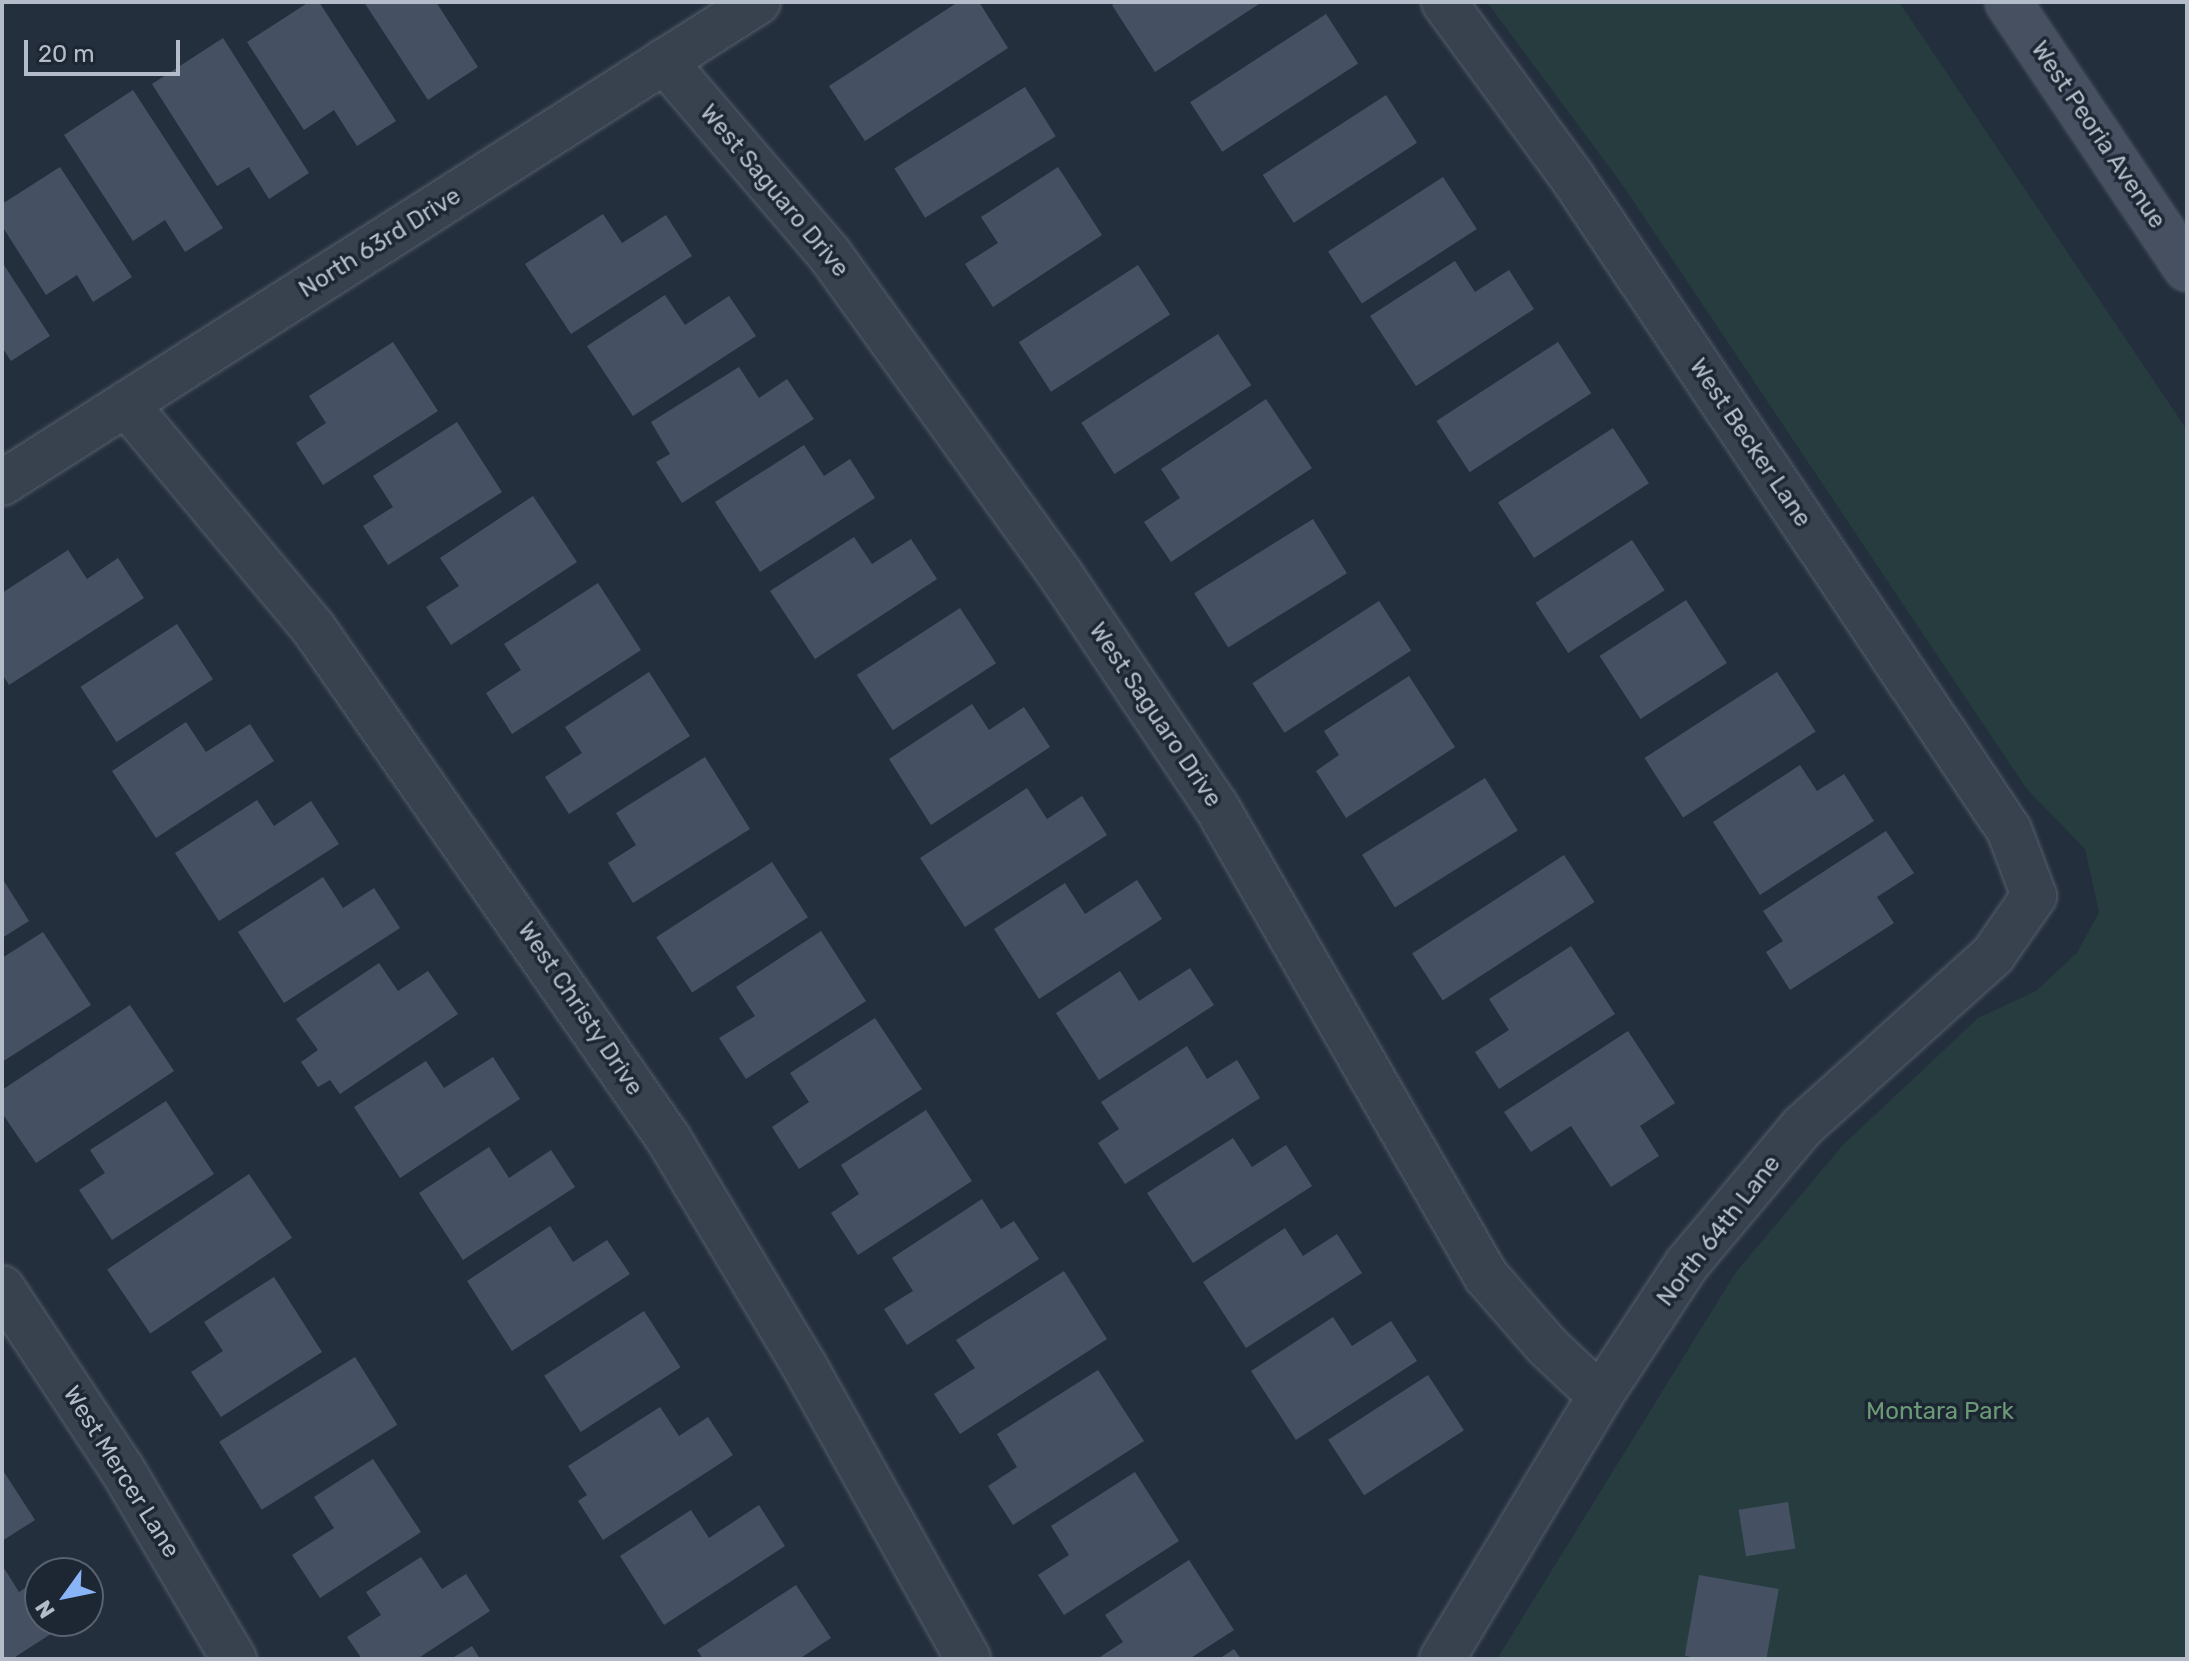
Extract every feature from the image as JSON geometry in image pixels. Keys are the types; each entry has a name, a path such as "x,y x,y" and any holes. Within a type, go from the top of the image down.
{"main road":[{"name":"West Peoria Avenue","path":"2008,2 2187,268"}],"street":[{"name":"North 63rd Drive","path":"2,483 758,2"},
{"name":"West Becker Lane","path":"1444,2 1572,177 2009,830 2034,896"},
{"name":"West Saguaro Drive","path":"664,61 830,255 1060,574 1216,806 1486,1276 1547,1346 1600,1396"},
{"name":"West Christy Drive","path":"126,404 314,629 668,1138 805,1367 968,1659"},
{"name":"North 64th Lane","path":"1442,1659 1600,1396 1687,1264 1802,1127 1993,955 2034,896"},
{"name":"West Mercer Lane","path":"2,1288 122,1469 234,1659"}],"green space":[{"name":"Montara Park","path":"1487,2 1899,2 2187,430 2187,1659 1497,1659 1736,1272 1843,1145 1978,1018 2036,991 2077,953 2099,912 2085,849 2026,788 1624,187"}],"building":[{"path":"309,2 319,2 396,121 357,146 334,110 304,130 247,42"},
{"path":"364,2 436,2 478,67 428,100"},
{"path":"958,2 979,2 1008,48 865,141 829,86"},
{"path":"1117,2 1262,2 1155,72 1112,5"},
{"path":"1326,14 1358,63 1222,152 1190,102"},
{"path":"223,38 309,173 269,199 249,167 217,186 152,84"},
{"path":"1025,87 1056,136 925,218 894,169"},
{"path":"133,90 223,228 185,252 165,220 133,241 64,135"},
{"path":"1386,95 1417,143 1294,223 1263,175"},
{"path":"60,167 132,277 93,302 77,275 46,295 2,226 2,204"},
{"path":"1058,167 1102,235 993,307 965,264 998,243 981,217"},
{"path":"1443,177 1477,229 1362,304 1328,252"},
{"path":"603,214 622,243 666,215 692,256 571,334 525,264"},
{"path":"1455,261 1475,292 1509,270 1534,309 1416,386 1370,316"},
{"path":"2,262 50,336 11,361 2,347"},
{"path":"1138,265 1170,314 1051,392 1019,342"},
{"path":"665,295 685,325 729,296 756,336 633,416 587,346"},
{"path":"1218,334 1251,385 1115,474 1081,423"},
{"path":"393,342 438,411 323,485 296,443 326,423 309,396"},
{"path":"1558,342 1591,393 1470,472 1436,421"},
{"path":"739,367 759,398 787,379 814,419 682,503 656,462 670,454 651,422"},
{"path":"1266,399 1312,468 1171,562 1144,522 1180,498 1161,469"},
{"path":"457,422 502,492 388,565 363,526 393,507 373,476"},
{"path":"1613,428 1649,483 1534,558 1498,503"},
{"path":"804,445 824,476 850,459 875,498 760,572 715,502"},
{"path":"533,496 577,562 451,645 426,607 459,586 440,558"},
{"path":"1313,519 1347,573 1228,647 1194,593"},
{"path":"854,537 872,564 911,539 937,579 815,659 770,591"},
{"path":"1632,540 1665,590 1568,653 1536,603"},
{"path":"68,550 87,579 118,558 144,598 9,685 2,674 2,593"},
{"path":"598,583 641,650 512,734 486,693 521,670 504,644"},
{"path":"1686,600 1727,663 1640,719 1600,656"},
{"path":"1379,601 1411,650 1284,733 1252,683"},
{"path":"960,608 996,663 893,730 857,675"},
{"path":"177,624 213,679 116,742 81,687"},
{"path":"649,672 690,736 569,814 545,777 582,753 565,727"},
{"path":"1777,672 1816,732 1683,818 1644,758"},
{"path":"1409,676 1455,747 1346,818 1316,771 1339,755 1324,731"},
{"path":"972,704 989,730 1024,707 1050,747 931,825 889,759"},
{"path":"186,722 206,752 250,724 274,761 156,838 112,771"},
{"path":"705,757 750,829 633,903 608,863 636,845 616,813"},
{"path":"1800,765 1817,791 1844,774 1874,821 1760,895 1713,822"},
{"path":"1485,778 1518,831 1395,907 1362,855"},
{"path":"1027,788 1047,819 1082,796 1107,835 965,927 920,858"},
{"path":"257,800 274,826 311,801 339,844 219,921 175,853"},
{"path":"1886,831 1914,873 1877,897 1894,923 1790,990 1766,952 1783,941 1763,911"},
{"path":"1564,855 1594,902 1443,1001 1412,954"},
{"path":"772,862 808,917 692,993 656,937"},
{"path":"323,877 343,908 374,888 400,928 284,1003 238,932"},
{"path":"2,878 29,921 2,938"},
{"path":"1137,880 1162,919 1039,999 994,929 1065,883 1085,914"},
{"path":"821,931 866,1001 746,1079 719,1038 755,1016 736,987"},
{"path":"43,932 91,1005 2,1062 2,958"},
{"path":"1571,946 1615,1014 1499,1089 1475,1052 1509,1030 1489,999"},
{"path":"379,963 398,991 428,971 458,1014 340,1094 330,1080 318,1087 301,1062 318,1050 296,1019"},
{"path":"1190,968 1214,1005 1099,1080 1056,1013 1120,971 1139,1001"},
{"path":"130,1005 174,1071 36,1163 2,1113 2,1090"},
{"path":"875,1018 922,1089 799,1169 772,1127 809,1102 790,1073"},
{"path":"1628,1031 1675,1103 1640,1126 1659,1156 1611,1187 1571,1126 1531,1152 1504,1112"},
{"path":"1187,1046 1207,1079 1237,1060 1260,1098 1125,1184 1098,1143 1119,1129 1101,1102"},
{"path":"493,1057 520,1099 400,1178 354,1107 426,1061 444,1088"},
{"path":"166,1101 214,1174 112,1240 79,1190 105,1173 90,1150"},
{"path":"926,1110 972,1181 858,1255 831,1213 859,1194 841,1165"},
{"path":"1233,1138 1252,1167 1286,1145 1312,1186 1193,1263 1147,1193"},
{"path":"489,1147 509,1178 551,1150 575,1187 463,1260 419,1193"},
{"path":"249,1174 292,1238 150,1333 107,1270"},
{"path":"982,1199 1001,1229 1014,1221 1039,1259 907,1345 884,1309 913,1291 892,1258"},
{"path":"550,1226 573,1262 607,1240 630,1274 512,1351 467,1281"},
{"path":"1285,1228 1303,1256 1337,1234 1362,1273 1246,1348 1203,1282"},
{"path":"1064,1271 1107,1339 960,1434 934,1394 975,1368 956,1340"},
{"path":"274,1277 322,1352 221,1417 191,1372 223,1351 204,1322"},
{"path":"644,1311 680,1367 581,1432 544,1376"},
{"path":"1333,1317 1352,1346 1391,1321 1417,1361 1296,1440 1251,1371"},
{"path":"355,1357 397,1425 262,1510 219,1442"},
{"path":"1098,1370 1144,1441 1013,1525 988,1486 1017,1467 997,1434"},
{"path":"1428,1375 1464,1430 1364,1495 1328,1440"},
{"path":"660,1407 679,1436 708,1417 733,1455 603,1540 578,1501 587,1495 568,1466"},
{"path":"373,1459 421,1532 320,1598 292,1555 334,1528 314,1497"},
{"path":"2,1469 35,1520 2,1541"},
{"path":"1135,1472 1179,1541 1064,1615 1038,1575 1069,1555 1051,1526"},
{"path":"1788,1502 1795,1548 1746,1556 1739,1510"},
{"path":"759,1505 785,1546 664,1625 620,1556 691,1510 709,1538"},
{"path":"421,1557 442,1589 466,1574 490,1611 417,1659 362,1659 347,1637 381,1615 366,1592"},
{"path":"1189,1560 1234,1630 1189,1659 1097,1659 1123,1642 1105,1615"},
{"path":"2,1565 19,1592 24,1589 24,1637 46,1637 12,1659 2,1659"},
{"path":"1699,1575 1779,1589 1766,1659 1703,1659 1685,1656"},
{"path":"796,1585 831,1638 799,1659 703,1659 697,1650"},
{"path":"472,1646 480,1659 451,1659"},
{"path":"1234,1649 1241,1659 1219,1659"}]}
